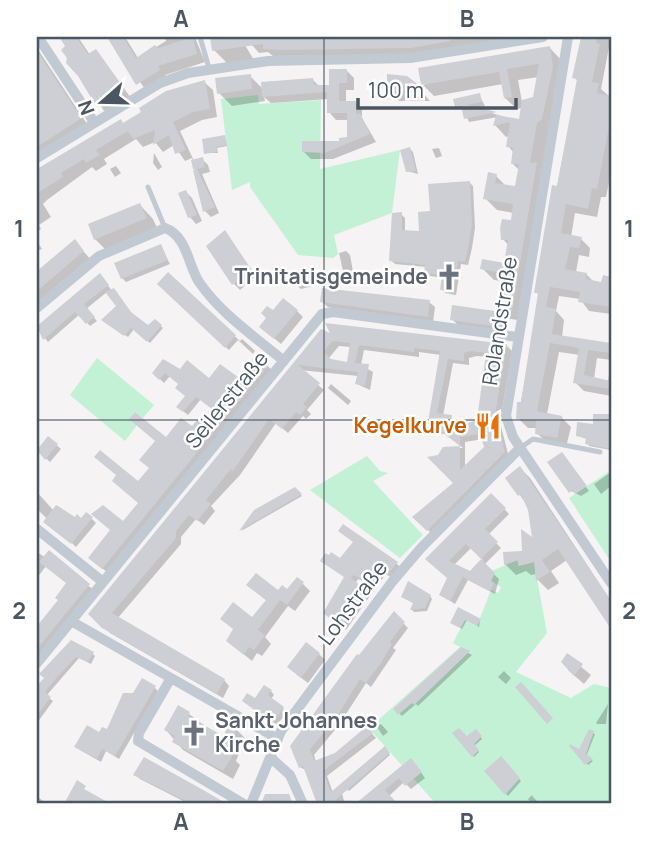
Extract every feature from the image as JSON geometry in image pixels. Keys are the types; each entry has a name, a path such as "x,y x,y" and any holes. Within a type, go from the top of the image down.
{"street":[{"path":"38,37 94,122"},
{"path":"37,158 160,83 209,68 277,60 410,58 543,37"},
{"name":"Rolandstraße","path":"568,37 506,409 511,432 520,448 611,583"},
{"path":"37,308 99,256 165,228 178,236 194,274 217,304 284,361"},
{"name":"Seilerstraße","path":"37,663 320,317 330,312 517,337"},
{"name":"Lohstraße","path":"251,804 278,739 407,564 520,448"},
{"path":"37,529 103,582"},
{"path":"71,621 278,739"},
{"path":"171,678 139,733 138,741 244,804"},
{"path":"271,758 290,775 303,804"}],"lane":[{"path":"200,37 209,68"},
{"path":"148,187 165,228"},
{"path":"520,448 533,439 600,452"}],"green space":[{"path":"258,95 259,104 321,100 320,169 400,150 392,213 334,235 338,254 333,258 298,255 250,187 250,182 232,190 221,99"},
{"path":"97,358 154,405 143,418 135,412 130,418 137,425 125,441 70,395"},
{"path":"367,456 380,471 388,473 373,481 423,535 400,558 310,490"},
{"path":"611,470 611,562 569,498"},
{"path":"517,560 518,566 534,562 547,633 516,672 571,698 594,684 611,688 611,804 436,804 367,726 372,720 376,722 460,647 453,643 465,620 477,626 491,590 498,593 501,587 491,581 493,577 480,576"}],"building":[{"path":"59,37 76,37 88,54 96,49 126,91 104,105 102,102 96,106 78,76 66,63 67,58 61,50 65,46"},
{"path":"107,37 123,37 136,58 155,45 158,48 193,37 197,54 158,66 160,70 136,85"},
{"path":"210,37 449,37 450,41 411,48 282,50 263,49 263,44 212,51"},
{"path":"581,37 597,37 596,43 600,44 592,82 599,83 597,93 611,96 611,117 597,189 592,188 588,209 566,204 561,233 582,237 579,248 570,247 565,269 587,273 586,279 601,282 603,275 611,277 611,307 578,302 580,292 550,287 546,307 556,309 552,334 611,343 611,353 588,350 584,375 611,381 611,389 573,383 579,348 550,343 537,411 562,416 557,438 535,434 536,420 516,419 517,402 521,402 538,293 534,293 552,185 557,186 577,79 572,78"},
{"path":"550,46 553,67 542,119 537,123 530,163 537,162 512,311 497,308 503,273 480,269 482,259 504,263 508,240 501,240 500,228 502,219 511,220 513,204 483,199 488,172 497,174 495,183 515,186 519,164 511,164 513,148 506,147 510,122 493,126 496,115 519,119 522,100 533,97 539,64 507,69 512,97 504,98 499,72 421,85 418,68"},
{"path":"37,51 80,116 79,120 37,147"},
{"path":"329,69 347,69 347,83 339,83 339,101 356,101 356,114 360,113 370,134 325,153 302,152 302,141 339,141 339,138 347,137 347,113 327,113 327,92 262,97 261,82 313,78 314,85 329,85"},
{"path":"251,74 252,89 217,94 215,78"},
{"path":"387,74 407,76 419,85 420,91 387,91"},
{"path":"205,80 210,109 193,112 173,122 186,150 175,154 169,135 153,145 155,130 133,139 128,131 96,150 100,155 86,163 84,159 61,173 63,177 37,193 37,169 121,119 123,123 141,112 139,108 166,91"},
{"path":"480,93 482,102 467,105 497,112 464,119 461,106 455,107 453,99"},
{"path":"225,135 227,145 216,147 217,152 204,154 202,139"},
{"path":"410,147 416,171 406,172 400,150"},
{"path":"203,157 205,167 193,169 191,160"},
{"path":"197,169 215,207 203,212 193,170"},
{"path":"470,181 472,223 469,244 465,262 458,261 453,292 440,290 442,275 424,273 425,265 389,261 392,213 402,212 402,230 419,231 418,212 430,211 428,184"},
{"path":"186,190 197,215 188,218 178,193"},
{"path":"140,203 147,218 94,240 88,224"},
{"path":"225,230 251,269 232,285 206,246"},
{"path":"75,239 84,251 37,291 37,271"},
{"path":"161,244 168,260 121,279 114,263"},
{"path":"168,272 236,335 225,348 157,284"},
{"path":"100,273 109,285 84,304 95,317 86,324 75,312 43,340 37,326"},
{"path":"114,288 131,312 148,325 155,319 162,325 147,342 131,328 124,336 101,320 116,306 105,292"},
{"path":"322,288 430,300 428,317 320,302"},
{"path":"283,298 298,310 274,339 259,327 266,318 261,313 267,306 273,310"},
{"path":"452,305 502,312 500,327 450,320"},
{"path":"325,323 507,344 495,415 505,452 427,531 412,517 453,483 427,457 438,455 443,447 460,446 438,429 427,428 440,351 414,348 414,352 359,345 355,363 369,364 365,386 355,384 358,372 298,365 320,383 303,404 307,407 300,415 296,412 282,429 269,419 233,471 231,469 206,500 211,504 197,521 189,515 176,531 176,538 112,613 225,679 217,694 102,628 88,614 321,329 330,333","holes":["333,341 350,343 347,362 331,359 323,352","464,353 486,353 477,420 462,425 451,424 452,415 437,413 448,359 464,361","480,434 484,447 460,470 460,437"]},
{"path":"257,354 269,364 102,569 88,558 110,530 91,514 103,505 123,521 138,503 112,481 116,475 94,457 100,450 138,481 149,468 139,460 155,441 129,419 135,412 166,437 181,418 192,426 198,419 202,422 212,409 196,397 183,412 176,407 185,396 175,388 178,384 165,373 159,380 152,373 163,359 180,369 187,360 209,378 220,364 238,377"},
{"path":"593,414 610,414 611,449 585,444 586,438 576,436 577,422 593,424"},
{"path":"48,436 58,444 45,460 37,450"},
{"path":"562,452 587,486 575,494 573,490 569,493 547,462"},
{"path":"520,466 611,601 611,629 558,549 542,560 550,572 536,581 534,562 519,566 518,560 504,565 503,552 522,551 521,529 532,537 528,510 521,494 518,496 505,478"},
{"path":"295,487 302,494 239,531 254,510"},
{"path":"491,493 506,508 485,529 498,542 481,559 495,573 490,591 463,577 450,601 439,595 447,578 425,559","holes":["466,544 481,559 470,571 449,561"]},
{"path":"56,505 75,517 77,514 81,518 86,512 93,517 71,544 43,522"},
{"path":"343,524 398,562 387,575 381,571 371,584 353,575 351,578 366,590 341,627 323,613 344,577 320,561 325,553 329,555 331,552 340,558 353,542 338,531"},
{"path":"49,550 90,584 37,649 37,626 58,600 55,598 66,583 39,562"},
{"path":"256,573 278,590 282,585 287,589 297,577 304,582 287,605 280,600 258,630 265,635 254,650 249,647 244,655 226,641 233,629 220,619 233,602 252,617 266,600 246,585"},
{"path":"408,581 431,595 425,608 410,610 413,603 401,597"},
{"path":"458,607 481,619 477,626 465,620 460,628 450,623"},
{"path":"394,611 405,622 390,642 392,644 381,663 366,683 360,679 335,720 310,749 314,761 335,753 367,726 373,733 323,771 331,792 385,746 390,753 332,803 317,804 303,766 299,768 290,746 357,654 359,655"},
{"path":"71,640 94,652 88,662 76,657 58,676 45,692 51,697 37,715 37,686 44,678 39,674"},
{"path":"306,642 320,653 301,678 287,667"},
{"path":"461,647 470,651 414,705 412,703 398,715 393,709"},
{"path":"567,653 583,664 574,676 561,662"},
{"path":"142,678 156,686 115,756 102,749 97,759 74,747 87,725 99,732 102,727 107,729 123,693 133,693"},
{"path":"521,682 553,718 547,724 515,687"},
{"path":"264,685 272,690 268,695 284,707 273,723 242,701 247,693 255,698"},
{"name":"Sankt Johannes Kirche","path":"178,705 190,712 188,716 223,736 230,723 237,727 228,752 233,755 223,771 172,742 175,736 164,730"},
{"path":"459,728 467,736 476,729 482,736 474,744 479,750 472,757 452,733"},
{"path":"589,729 594,731 586,754 593,759 585,765 569,746 570,744 579,749"},
{"path":"501,756 520,778 505,795 484,771"},
{"path":"144,757 227,804 192,804 133,775"},
{"path":"411,758 422,772 405,786 399,778 385,790 398,804 355,804"},
{"path":"77,780 86,786 84,789 111,804 65,802"},
{"path":"265,794 289,794 293,804 261,804"}],"place":[{"name":"Trinitatisgemeinde","path":"449,277"},
{"name":"Kegelkurve","path":"488,426"},
{"name":"Sankt Johannes Kirche","path":"194,733"}]}
